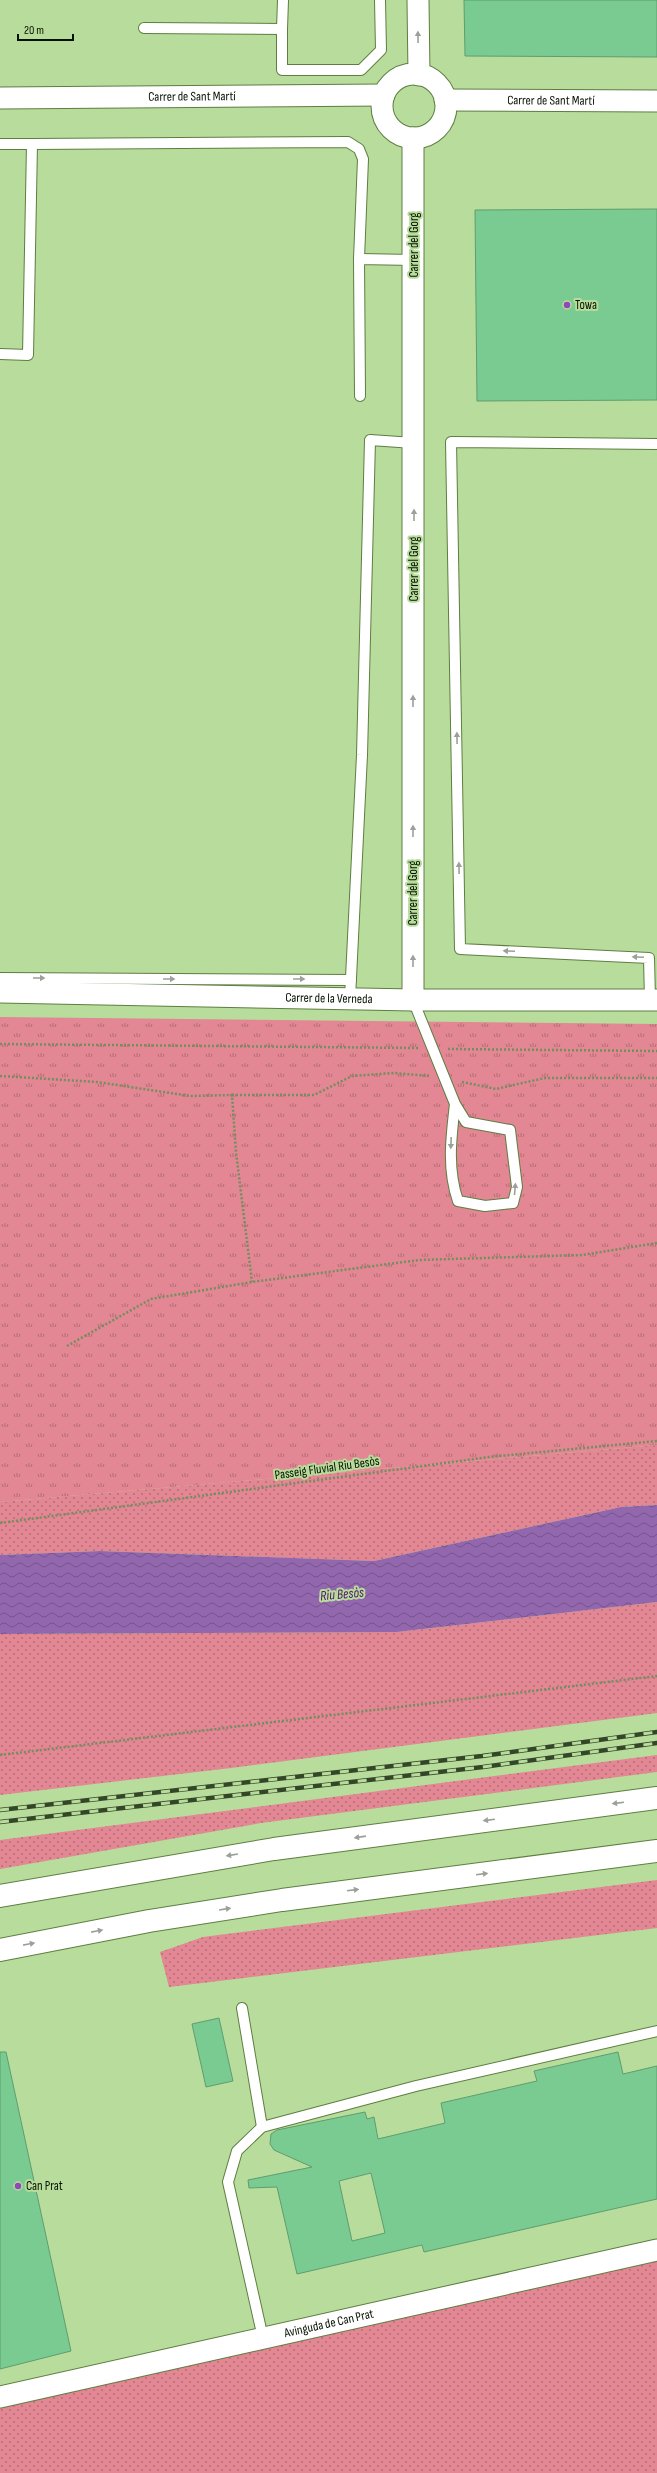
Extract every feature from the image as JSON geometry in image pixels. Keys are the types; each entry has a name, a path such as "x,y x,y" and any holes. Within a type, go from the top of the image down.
{"highway":[{"path":"0,1896 101,1876 274,1848 657,1798"},
{"path":"0,1950 150,1921 282,1900 657,1851"}],"street":[{"path":"418,0 419,75"},
{"path":"419,75 431,79 439,86 446,100 445,114 441,124 432,133 414,138 403,136 393,130 387,123 383,113 384,95 391,84 400,78 419,75"},
{"name":"Carrer de Sant Martí","path":"0,98 384,95"},
{"name":"Carrer de Sant Martí","path":"446,100 657,101"},
{"name":"Carrer del Gorg","path":"413,1000 414,138"},
{"name":"Carrer de la Verneda","path":"0,992 351,989 413,1000 654,1000"},
{"name":"Avinguda de Can Prat","path":"0,2397 657,2250"}],"lane":[{"path":"283,0 282,70 362,70 380,50 380,0"},
{"path":"144,28 282,29"},
{"path":"0,144 348,142 359,149 363,159 359,259 360,396"},
{"path":"0,354 28,355 32,144"},
{"path":"359,259 414,260"},
{"path":"0,978 351,989 362,755 370,440 414,442"},
{"path":"654,1000 649,958 460,949 451,442 657,444"},
{"path":"413,1000 455,1104 466,1122 510,1130 517,1187 513,1204 486,1206 458,1201 451,1181 450,1142 455,1104"},
{"path":"242,2008 262,2127"},
{"path":"263,2338 228,2182 237,2151 262,2127 416,2086 657,2031"}],"path":[{"path":"0,1044 657,1052"},
{"path":"0,1076 97,1082 190,1096 232,1095 236,1152 252,1282"},
{"path":"67,1346 151,1299 252,1282 419,1260 582,1255 657,1242"},
{"name":"Passeig Fluvial Riu Besòs","path":"0,1523 489,1457 657,1441"},
{"path":"0,1754 657,1676"}],"green space":[{"path":"0,1017 657,1024 657,1445 0,1502"},
{"path":"657,1445 657,1505 621,1507 374,1561 100,1551 0,1555 0,1502"},
{"path":"657,1602 657,1713 231,1768 0,1795 0,1634 397,1632"},
{"path":"657,1755 657,1772 261,1823 0,1869 0,1840"},
{"path":"657,1880 657,1928 169,1987 160,1952 203,1937"},
{"path":"657,2261 657,2473 0,2473 0,2405"}],"water":[{"name":"Riu Besòs","path":"657,1505 657,1602 397,1632 0,1634 0,1555 100,1551 374,1561 621,1507"}],"building":[{"path":"464,0 657,0 657,57 465,56"},
{"name":"Towa","path":"657,209 657,400 477,401 475,210"},
{"path":"219,2018 233,2081 206,2087 192,2024"},
{"name":"Can Prat","path":"0,2052 6,2052 71,2351 0,2369"},
{"path":"618,2052 623,2074 657,2066 657,2199 424,2252 422,2245 297,2274 277,2187 249,2188 248,2180 312,2167 274,2150 270,2144 271,2134 277,2130 365,2112 367,2119 374,2117 378,2139 445,2123 441,2103 537,2081 534,2071","holes":["371,2173 385,2233 352,2241 339,2181"]}],"railway":[{"path":"0,1810 482,1756 657,1732"},
{"path":"0,1822 483,1767 657,1743"}],"place":[{"name":"Towa","path":"567,305"},
{"name":"Can Prat","path":"18,2186"}]}
